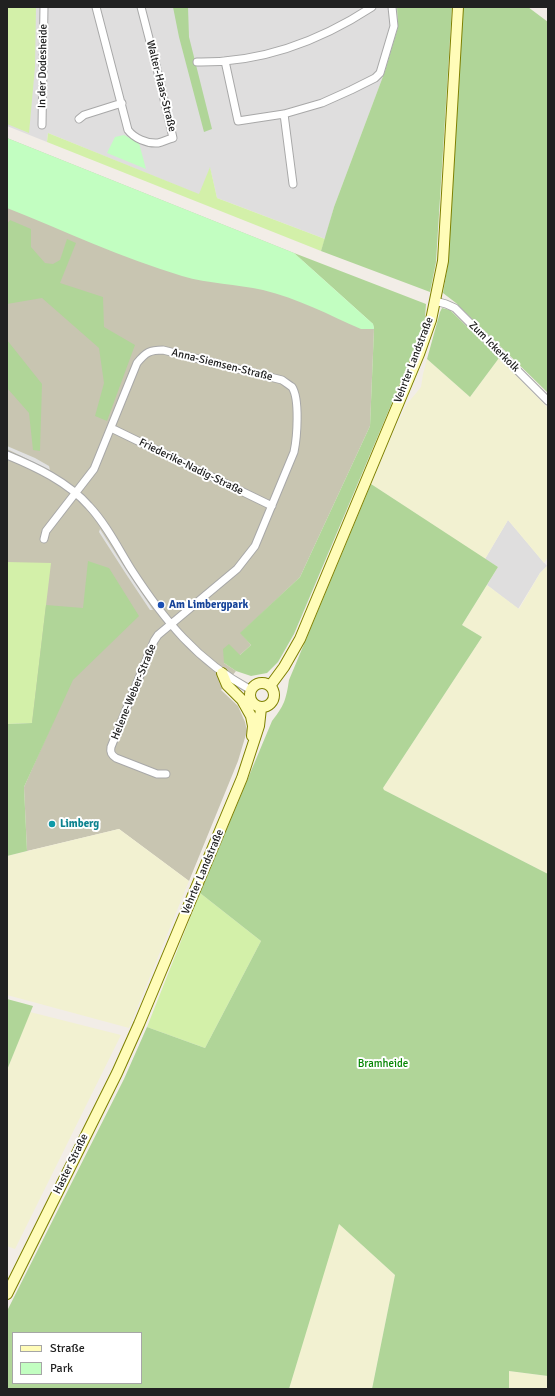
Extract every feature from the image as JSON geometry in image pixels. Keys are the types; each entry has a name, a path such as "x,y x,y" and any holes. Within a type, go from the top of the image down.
{"main road":[{"name":"Vehrter Landstraße","path":"270,686 284,667 300,639 307,623 421,348 435,301 443,261 458,7"},
{"path":"222,673 227,685 242,700 250,716 253,726 252,736 254,744"},
{"path":"263,683 270,686 274,691 273,702 268,706 261,708 256,706 251,700 251,690 263,683"},
{"name":"Vehrter Landstraße","path":"132,1032 239,785 254,744 259,726 261,708"},
{"name":"Haster Straße","path":"7,1294 117,1073 132,1032"}],"street":[{"name":"In der Dodesheide","path":"42,125 44,7"},
{"name":"Walter-Haas-Straße","path":"96,7 128,130 141,139 158,143 174,138 141,7"},
{"path":"197,62 225,61 275,52 307,42 346,24 372,7"},
{"path":"225,61 238,121 284,114 322,102 351,90 375,78 380,73 394,26 392,7"},
{"path":"79,119 84,115 122,103"},
{"path":"284,114 294,184"},
{"name":"Zum Ickerkolk","path":"435,301 455,308 548,401"},
{"name":"Anna-Siemsen-Straße","path":"44,539 46,531 94,469 137,363 144,355 153,350 163,350 282,380 291,387 296,397 297,439 294,452 255,546 237,569 170,624"},
{"name":"Friederike-Nadig-Straße","path":"111,428 272,506"},
{"path":"7,455 38,469 75,493 89,506 101,521 140,582 170,624 188,643 222,673 251,690"},
{"name":"Helene-Weber-Straße","path":"166,774 157,774 116,758 112,755 111,747 154,641 170,624"}],"shaded area":[{"path":"7,7 397,7 398,27 385,71 334,207 325,239 217,198 210,168 200,195 48,133 47,142 7,126"},
{"path":"7,138 294,253 374,329 370,426 300,577 241,633 251,645 240,655 224,663 236,671 221,690 238,706 247,731 238,761 189,881 119,829 27,851 24,787 53,722 7,723"},
{"path":"7,446 35,458 49,466 50,470 7,449"},
{"path":"508,520 547,566 540,573 518,609 487,585 498,567 485,559"},
{"path":"100,529 153,610 150,610 126,574 99,532"}],"green space":[{"path":"7,7 36,7 35,67 29,133 7,124"},
{"path":"173,7 188,7 189,37 212,129 204,132 179,37"},
{"path":"397,7 452,7 436,262 430,292 321,251 334,207 385,71 398,27"},
{"path":"463,7 528,7 548,22 548,393 456,303 443,293 448,264"},
{"path":"48,133 199,194 210,167 217,198 325,239 321,251 47,142"},
{"path":"124,135 139,143 146,169 107,153 115,137"},
{"path":"7,138 294,253 373,324 374,329 361,329 313,307 276,293 192,279 160,269 116,253 7,208"},
{"path":"10,220 31,229 31,247 45,263 53,264 60,260 67,239 76,243 60,283 103,297 104,327 135,345 107,421 95,416 104,383 99,348 42,298 7,304 7,224"},
{"path":"294,253 426,304 425,318 419,339 294,634 278,662 267,673 251,676 236,671 224,663 223,649 229,644 240,655 251,645 240,633 300,577 370,426 373,324"},
{"path":"442,308 450,310 499,358 470,397 427,359"},
{"path":"7,340 42,384 40,451 33,450 29,413 7,388"},
{"path":"499,358 548,408 548,557 544,563 508,520 485,559 371,484 407,404 421,387 427,359 470,397"},
{"name":"Bramheide","path":"371,484 498,567 462,625 482,637 383,788 384,790 548,874 548,1376 509,1371 509,1389 372,1389 395,1275 339,1224 289,1389 7,1389 7,1311 124,1079 147,1027 205,1048 261,941 200,893 272,721 284,702 289,680"},
{"path":"88,561 109,568 139,616 73,680 24,787 27,851 7,856 7,724 32,723 46,605 83,608"},
{"path":"7,562 51,563 32,723 7,724"},
{"path":"548,565 548,874 384,790 383,788 482,637 462,625 487,585 519,609 540,573"},
{"path":"119,829 189,881 129,1028 7,995 7,856"},
{"path":"200,893 261,941 205,1048 147,1027"},
{"path":"7,999 33,1006 7,1070"},
{"path":"30,1012 121,1035 15,1249 7,1246 7,1070"},
{"path":"338,1223 395,1275 372,1389 289,1389"},
{"path":"509,1371 548,1376 548,1389 509,1389"}],"place":[{"name":"Am Limbergpark","path":"161,605"},
{"name":"Limberg","path":"52,824"}]}
